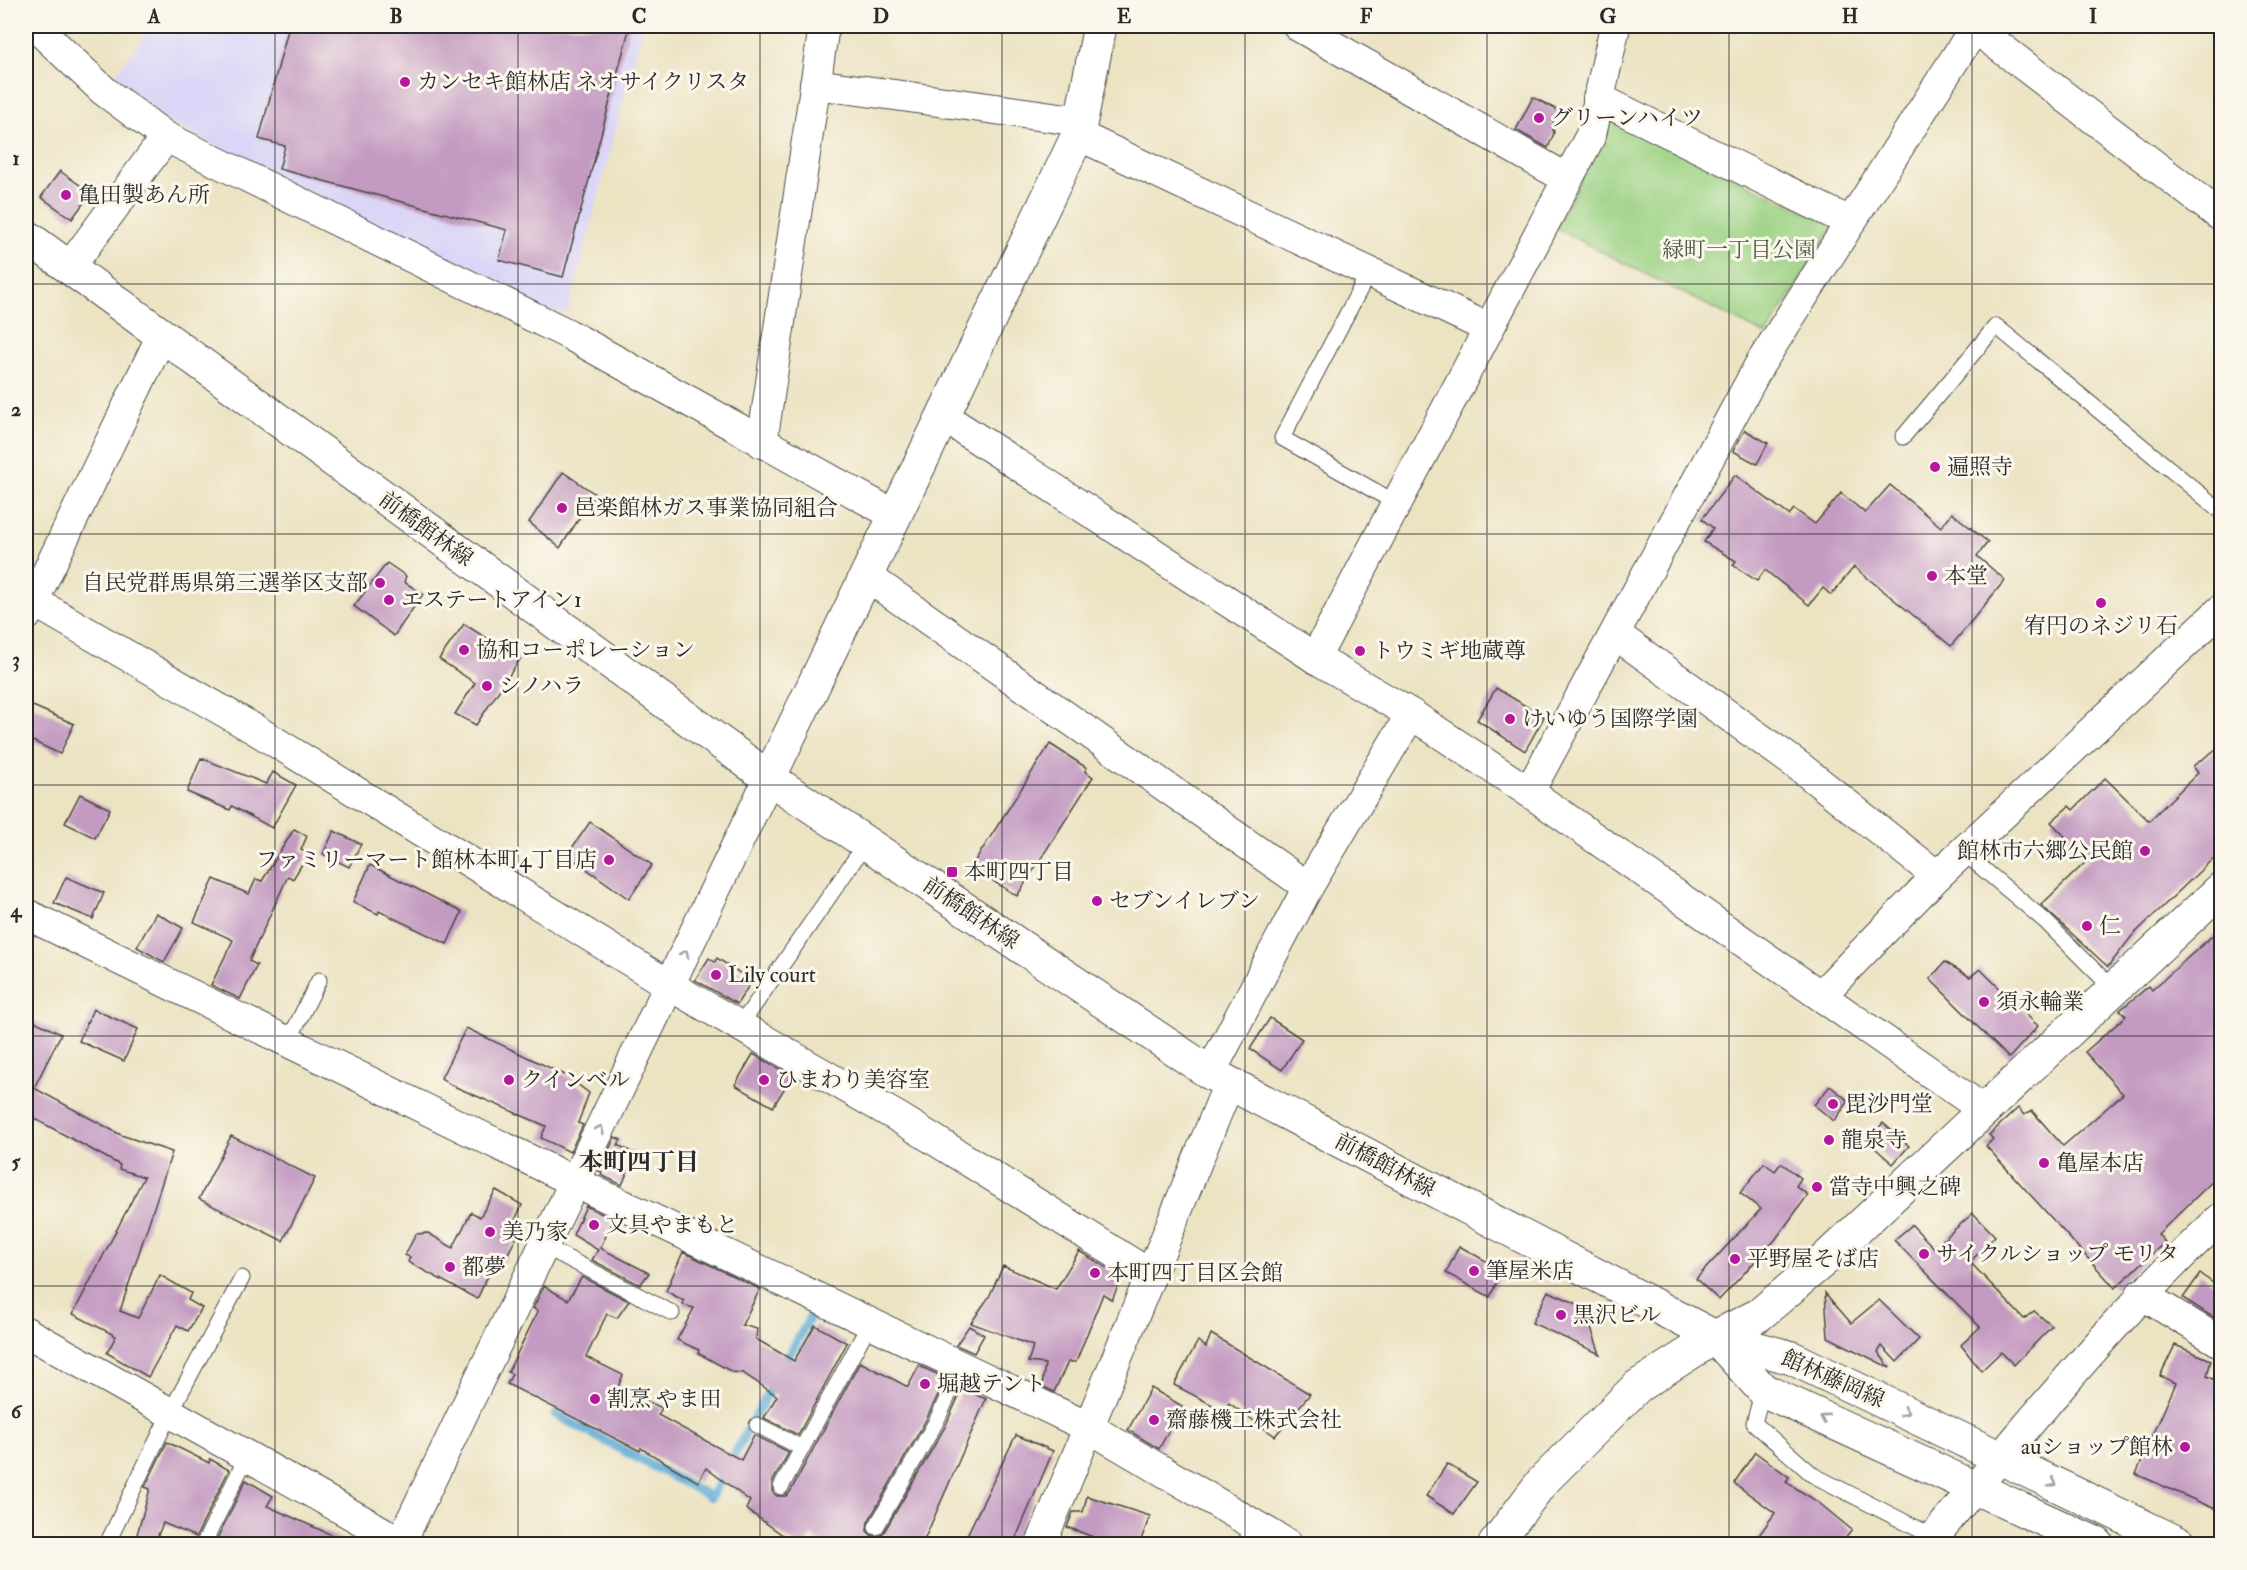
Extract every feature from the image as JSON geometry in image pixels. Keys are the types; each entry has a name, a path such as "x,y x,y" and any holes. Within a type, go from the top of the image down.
{"main road":[{"path":"769,778 865,575 944,417 1079,128 1100,26"},
{"name":"前橋館林線","path":"26,236 769,778 1219,1078 1714,1337"},
{"path":"1495,1545 1542,1482 1638,1386 1714,1337 1759,1315 1808,1274 2222,888"},
{"name":"館林藤岡線","path":"1714,1337 1763,1390 2097,1545"},
{"name":"館林藤岡線","path":"1714,1337 1792,1358 2180,1545"}],"street":[{"path":"35,26 104,91 166,137 568,334 896,516"},
{"path":"762,443 824,26"},
{"path":"1298,26 1566,178"},
{"path":"1315,658 1590,135 1615,26"},
{"path":"1529,792 1760,364 1976,27 2222,217"},
{"path":"815,84 1079,128 1368,272 1488,328"},
{"path":"1598,98 1850,222"},
{"path":"69,268 166,137"},
{"path":"161,336 28,605 256,730 669,986 901,1119 1150,1275"},
{"path":"944,417 1315,658 1411,714 1529,792 1984,1110"},
{"path":"865,575 1308,887"},
{"path":"1821,995 1937,876 2222,609"},
{"path":"1616,634 1800,767 1937,876"},
{"path":"1041,1545 1150,1275 1219,1078 1308,887 1411,714"},
{"path":"26,1332 401,1544 769,778"},
{"path":"26,914 574,1182 1088,1426 1250,1535 1287,1545"},
{"path":"1933,1541 1972,1488 2141,1294 2222,1217"},
{"path":"2141,1294 2222,1342"}],"lane":[{"path":"1368,272 1282,438 1396,503"},
{"path":"1903,437 1996,326 2222,512"},
{"path":"740,1026 866,843"},
{"path":"1963,852 2046,921 2113,989"},
{"path":"288,1042 320,980"},
{"path":"544,1246 672,1313"},
{"path":"107,1545 170,1413 242,1278"},
{"path":"781,1487 870,1323"},
{"path":"876,1527 936,1422 962,1366"},
{"path":"1763,1390 1754,1423 1813,1475 1933,1541"},
{"path":"757,1425 802,1448"},
{"path":"204,1543 247,1456"}],"shaded area":[{"path":"152,26 643,26 568,312 554,314 172,124 114,76"}],"green space":[{"name":"緑町一丁目公園","path":"1612,120 1834,225 1766,335 1555,228"}],"building":[{"name":"カンセキ館林店 ネオサイクリスタ","path":"289,26 630,26 563,277 499,260 507,230 279,169 285,146 259,139"},
{"name":"グリーンハイツ","path":"1533,97 1559,111 1552,125 1554,133 1548,148 1516,130"},
{"name":"亀田製あん所","path":"60,171 91,193 72,219 41,197"},
{"path":"1745,430 1768,443 1757,464 1733,451"},
{"name":"邑楽館林ガス事業協同組合","path":"563,472 595,494 560,548 529,522"},
{"path":"1735,475 1789,515 1794,509 1815,524 1841,493 1865,513 1890,485 1941,527 1952,513 1988,542 1977,556 2005,580 1951,646 1854,567 1831,595 1823,588 1809,605 1765,570 1757,581 1733,565 1736,561 1704,542 1713,528 1702,519"},
{"name":"エステートアイン1","path":"387,563 406,576 404,582 423,594 394,636 354,606"},
{"path":"464,624 520,659 476,725 455,714 475,683 439,659"},
{"name":"けいゆう国際学園","path":"1496,688 1544,717 1525,751 1477,720"},
{"path":"26,703 74,724 60,754 26,738"},
{"path":"1050,744 1087,768 1085,771 1093,777 1017,896 971,867"},
{"name":"館林市六郷公民館","path":"2222,745 2222,850 2132,936 2108,967 2041,905 2088,860 2051,822 2069,806 2073,810 2105,778 2149,821 2198,773 2193,766"},
{"path":"201,758 266,784 273,772 296,785 272,828 232,806 230,810 187,792"},
{"path":"80,794 110,809 95,838 65,823"},
{"name":"ファミリーマート館林本町4丁目店","path":"590,822 652,865 629,899 567,855"},
{"path":"294,829 307,836 301,850 308,854 293,879 288,876 249,961 257,965 240,999 211,985 233,940 194,922 214,879 249,894 256,879 262,881"},
{"path":"334,831 361,844 349,867 323,854"},
{"path":"370,865 462,912 447,944 379,911 378,914 353,902"},
{"path":"66,877 104,893 93,919 54,903"},
{"path":"156,913 183,928 164,962 137,947"},
{"path":"2222,927 2222,1172 2158,1234 2165,1242 2115,1288 1986,1146 1993,1139 1989,1135 2018,1108 2024,1115 2032,1111 2063,1146 2123,1094 2085,1052 2126,1016 2120,1010 2149,986 2152,990"},
{"path":"709,958 715,962 717,958 752,981 737,1004 695,980"},
{"name":"須永輪業","path":"1945,962 1970,977 1980,969 2038,1026 2009,1058 1930,979"},
{"path":"93,1009 138,1029 124,1061 79,1041"},
{"path":"26,1017 61,1034 34,1088 121,1135 172,1152 120,1311 138,1318 160,1275 191,1293 188,1300 202,1308 188,1331 177,1325 148,1377 107,1353 116,1336 73,1314 144,1177 119,1169 120,1165 26,1114"},
{"path":"1270,1018 1302,1039 1282,1070 1250,1049"},
{"name":"クインベル","path":"466,1028 565,1075 589,1093 578,1123 583,1125 570,1152 541,1138 546,1126 451,1085 441,1078"},
{"name":"ひまわり美容室","path":"753,1054 792,1076 773,1107 735,1085"},
{"name":"毘沙門堂","path":"1830,1086 1849,1101 1834,1121 1814,1105"},
{"path":"1883,1123 1909,1146 1893,1164 1867,1141"},
{"path":"231,1136 315,1178 283,1241 199,1199"},
{"path":"615,1137 621,1140 618,1145 635,1154 622,1185 601,1175 602,1172 599,1171"},
{"path":"1764,1163 1775,1171 1781,1163 1801,1178 1796,1186 1808,1195 1775,1240 1719,1300 1696,1279 1761,1209 1740,1193"},
{"path":"496,1190 522,1205 515,1220 523,1225 503,1263 496,1259 477,1299 408,1262 410,1257 405,1255 416,1234 428,1233 453,1248 471,1212 480,1217"},
{"path":"586,1206 614,1220 600,1248 649,1273 640,1285 592,1260 598,1250 573,1235"},
{"path":"1973,1213 1995,1236 1970,1262 2024,1319 2034,1311 2052,1326 2014,1365 2001,1352 1981,1371 1961,1345 1980,1327 1894,1240 1912,1225 1934,1248"},
{"name":"筆屋米店","path":"1459,1246 1502,1270 1490,1297 1446,1273"},
{"path":"1079,1251 1122,1277 1112,1300 1103,1294 1076,1362 1068,1362 1054,1392 1042,1386 1045,1364 1028,1362 1033,1346 971,1323 989,1297 1003,1266 1056,1289"},
{"path":"683,1252 760,1289 742,1325 757,1329 756,1339 794,1361 815,1325 847,1343 798,1435 764,1418 777,1396 743,1373 732,1372 698,1353 699,1350 677,1340 694,1308 683,1305 684,1301 666,1291"},
{"path":"2200,1274 2222,1289 2222,1308 2214,1318 2183,1298"},
{"path":"582,1277 629,1301 617,1318 607,1314 586,1357 623,1375 618,1387 662,1408 658,1415 741,1460 754,1435 789,1452 772,1483 772,1492 777,1496 786,1496 790,1492 860,1362 908,1387 919,1366 946,1378 927,1418 868,1522 867,1531 872,1536 880,1536 884,1532 945,1427 962,1389 986,1399 922,1545 827,1545 811,1536 806,1545 797,1545 746,1509 750,1501 706,1468 698,1482 641,1448 640,1451 507,1384 512,1374 508,1372 538,1311 533,1308 544,1286 568,1300"},
{"name":"黒沢ビル","path":"1548,1291 1584,1307 1600,1354 1532,1323"},
{"path":"1825,1293 1851,1323 1879,1300 1919,1339 1897,1362 1882,1346 1878,1352 1890,1368 1828,1337"},
{"path":"969,1326 984,1335 974,1353 956,1345"},
{"path":"1211,1334 1310,1394 1275,1436 1229,1403 1224,1411 1174,1385 1198,1341 1206,1347"},
{"name":"auショップ館林","path":"2175,1345 2211,1360 2207,1376 2222,1383 2222,1512 2136,1474 2176,1383 2160,1376"},
{"name":"齋藤機工株式会社","path":"1151,1388 1182,1406 1159,1449 1128,1430"},
{"path":"1016,1435 1053,1451 1013,1545 962,1545"},
{"path":"167,1442 209,1463 210,1459 229,1470 196,1537 163,1523 154,1545 134,1545 150,1489 145,1487"},
{"path":"1755,1452 1789,1477 1786,1482 1818,1502 1852,1530 1840,1545 1752,1545 1775,1513 1734,1483"},
{"path":"1447,1464 1477,1482 1454,1514 1426,1496"},
{"path":"246,1480 273,1496 267,1506 354,1545 214,1545"},
{"path":"1087,1496 1150,1516 1139,1545 1114,1545 1067,1527 1073,1512 1083,1512"}],"waterway":[{"path":"782,1368 814,1310"},
{"path":"556,1415 711,1497 774,1382"}],"place":[{"name":"カンセキ館林店 ネオサイクリスタ","path":"405,82"},
{"name":"グリーンハイツ","path":"1539,118"},
{"name":"亀田製あん所","path":"66,195"},
{"name":"遍照寺","path":"1935,467"},
{"name":"邑楽館林ガス事業協同組合","path":"562,508"},
{"name":"本堂","path":"1932,576"},
{"name":"自民党群馬県第三選挙区支部","path":"380,583"},
{"name":"エステートアイン1","path":"389,600"},
{"name":"宥円のネジリ石","path":"2101,603"},
{"name":"協和コーポレーション","path":"464,650"},
{"name":"トウミギ地蔵尊","path":"1360,651"},
{"name":"シノハラ","path":"487,686"},
{"name":"けいゆう国際学園","path":"1510,719"},
{"name":"館林市六郷公民館","path":"2145,851"},
{"name":"ファミリーマート館林本町4丁目店","path":"609,860"},
{"name":"本町四丁目","path":"952,872"},
{"name":"セブンイレブン","path":"1097,901"},
{"name":"仁","path":"2087,926"},
{"name":"Lily court","path":"716,975"},
{"name":"須永輪業","path":"1984,1002"},
{"name":"クインベル","path":"509,1080"},
{"name":"ひまわり美容室","path":"764,1080"},
{"name":"毘沙門堂","path":"1833,1104"},
{"name":"龍泉寺","path":"1829,1140"},
{"name":"亀屋本店","path":"2044,1163"},
{"name":"當寺中興之碑","path":"1817,1187"},
{"name":"文具やまもと","path":"594,1225"},
{"name":"美乃家","path":"490,1232"},
{"name":"サイクルショップ モリタ","path":"1924,1254"},
{"name":"平野屋そば店","path":"1735,1259"},
{"name":"都夢","path":"450,1267"},
{"name":"筆屋米店","path":"1474,1271"},
{"name":"本町四丁目区会館","path":"1095,1273"},
{"name":"黒沢ビル","path":"1561,1315"},
{"name":"堀越テント","path":"925,1384"},
{"name":"割烹 やま田","path":"595,1399"},
{"name":"齋藤機工株式会社","path":"1154,1420"},
{"name":"auショップ館林","path":"2185,1447"}],"district":[{"name":"本町四丁目","path":"639,1162"}]}
